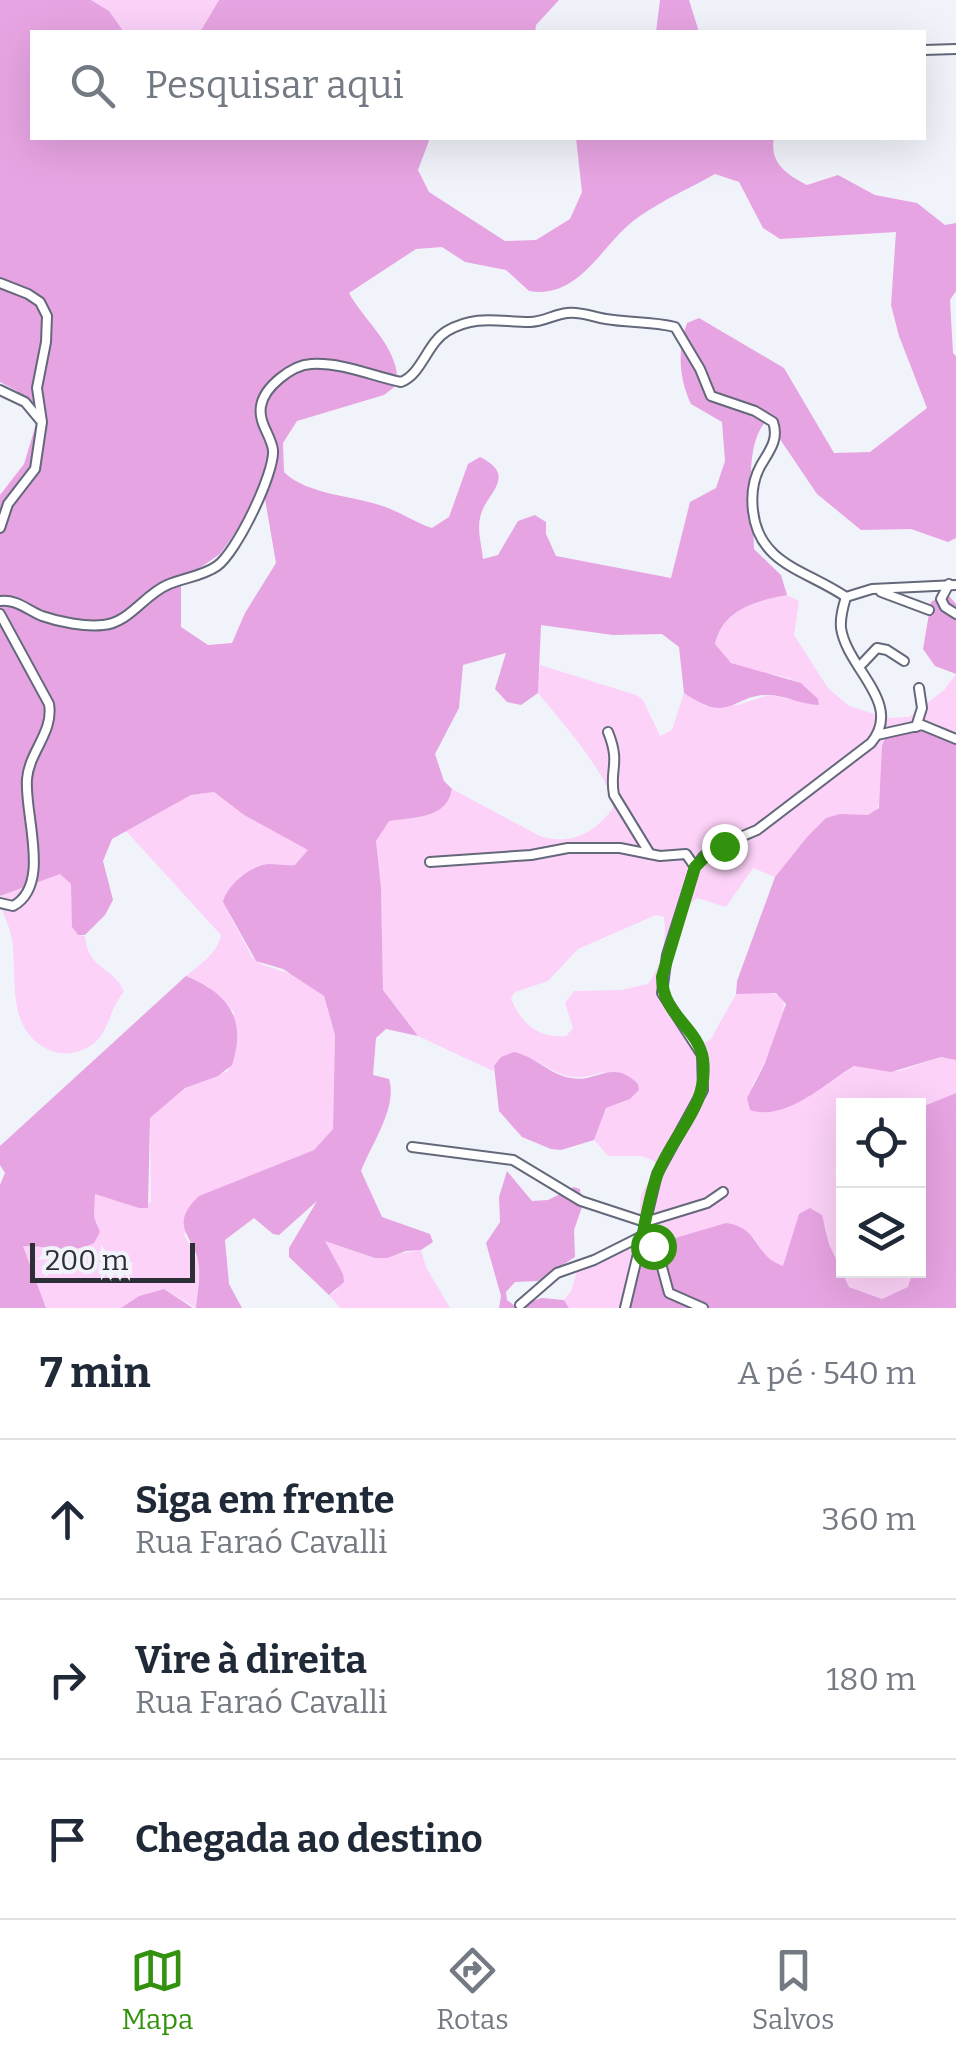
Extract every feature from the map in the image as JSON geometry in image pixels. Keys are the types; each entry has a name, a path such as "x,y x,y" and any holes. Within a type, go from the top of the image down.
{"street":[{"path":"926,50 956,49"},
{"path":"0,283 40,302 47,316 38,388 42,422 34,469 8,504 0,528"},
{"path":"581,303 587,315"},
{"path":"0,601 17,602 52,618 103,626 127,616 161,588 222,562 262,493 272,465 272,447 262,421 262,400 296,368 331,365 401,382 410,378 432,344 445,332 472,320 533,322 569,312 675,327 710,396 754,410 772,422 775,440 756,475 753,490 756,531 771,554 846,596 867,590 953,585"},
{"path":"655,322 655,333"},
{"path":"0,390 24,402 42,422"},
{"path":"953,585 941,599 956,614"},
{"path":"867,590 929,610"},
{"path":"846,596 841,629 882,711 883,721 877,735"},
{"path":"0,614 49,704 51,719 27,779 32,886 20,903 0,903"},
{"path":"859,667 877,648 904,661"},
{"path":"916,727 922,708 920,688"},
{"path":"625,1308 658,1174 703,1090 702,1055 662,994 667,955 695,867 712,850 757,830 877,735 922,725 956,738"},
{"path":"608,732 617,756 614,795 650,854"},
{"path":"430,862 532,855 568,848 620,848 650,854 686,854 695,867"},
{"path":"412,1147 513,1160 581,1201 644,1228 660,1260 666,1288 675,1297 703,1308"},
{"path":"520,1305 556,1273 594,1260 644,1228 707,1203 723,1192"}],"shaded area":[{"path":"0,0 91,0 109,11 123,30 30,30 30,140 429,140 418,170 429,192 505,241 536,240 570,219 582,192 576,140 774,140 777,161 807,185 838,175 875,195 917,203 945,225 956,223 956,291 950,300 956,356 956,538 948,542 911,529 861,530 817,494 767,420 754,446 754,549 781,575 787,595 753,604 733,615 725,622 715,644 731,663 801,683 818,699 819,705 770,695 722,708 700,703 684,693 679,647 662,634 613,635 541,625 538,693 521,705 507,702 495,689 506,653 463,665 459,708 435,754 444,781 452,789 449,799 428,815 389,821 376,841 383,990 418,1036 386,1029 376,1038 373,1075 389,1079 390,1102 361,1171 382,1217 430,1234 433,1242 421,1250 375,1258 325,1241 344,1282 329,1295 289,1257 289,1248 317,1201 279,1235 254,1218 225,1240 229,1284 242,1308 196,1308 199,1268 184,1225 189,1207 199,1196 314,1150 333,1129 335,1035 324,996 283,969 256,961 223,902 229,889 248,872 262,865 295,865 308,850 244,815 214,792 191,795 112,839 103,861 113,900 105,915 85,935 78,935 72,927 71,884 60,874 0,896 0,495 24,464 37,421 17,391 0,382","holes":["715,174 739,182 763,228 780,239 896,232 891,305 927,408 870,452 834,453 784,368 699,318 687,323 681,353 682,374 691,404 722,422 725,461 716,488 690,502 671,578 556,556 546,534 546,522 535,515 518,521 498,555 483,559 480,518 499,479 492,464 480,457 468,464 449,517 432,528 394,510 306,486 284,472 283,443 297,421 384,395 397,385 388,347 349,293 416,249 442,247 465,262 506,270 529,291 547,291 577,278 626,227 667,199","264,493 276,563 245,613 232,643 208,645 181,627 181,581 220,554"]},
{"path":"91,0 219,0 201,30 123,30 109,11"},
{"path":"219,0 559,0 535,30 201,30"},
{"path":"660,0 689,0 698,30 656,30"},
{"path":"787,595 799,601 794,635 828,688 849,706 887,718 909,717 944,690 956,674 956,740 883,739 880,802 875,813 807,837 775,877 753,868 726,907 697,898 691,903 669,976 674,1008 701,1045 711,1039 736,994 763,991 782,996 779,1028 751,1087 797,1102 855,1066 899,1071 941,1057 956,1060 956,1093 926,1105 926,1098 836,1098 836,1259 825,1224 783,1266 768,1262 754,1238 669,1240 652,1244 631,1280 631,1308 569,1308 564,1300 577,1271 633,1237 638,1229 641,1195 657,1167 654,1161 642,1156 608,1156 594,1140 606,1108 630,1099 639,1090 603,1072 579,1077 561,1074 522,1054 495,1066 493,1071 418,1036 383,990 376,841 388,821 427,815 452,789 551,839 581,835 606,817 613,808 604,780 538,693 540,665 636,695 643,700 660,736 672,730 684,693 705,706 738,705 769,695 818,705 803,685 732,663 715,644 725,622 753,604","holes":["656,915 664,917 665,934 657,969 648,984 621,990 574,991 565,1003 573,1028 566,1036 547,1035 532,1028 511,998 515,992 548,981 578,949"]},
{"path":"942,595 956,604 956,674 935,666 923,649 931,602"},
{"path":"926,729 956,740 956,1060 941,1057 891,1072 854,1066 791,1106 777,1111 750,1110 747,1098 765,1063 786,1004 776,993 736,994 737,981 775,877 826,818 868,815 879,808 882,746 887,732"},
{"path":"214,792 244,815 309,850 295,865 260,866 227,910 252,957 263,965 297,976 324,996 335,1035 333,1129 314,1150 208,1193 184,1235 200,1264 196,1308 164,1289 139,1296 121,1308 46,1308 23,1246 62,1249 98,1226 94,1217 95,1193 139,1208 151,1202 150,1118 185,1088 228,1071 234,1012 210,988 186,976 212,953 221,935 126,831 191,795"},
{"path":"60,873 72,884 72,927 78,935 85,936 91,956 124,992 99,1039 83,1050 66,1054 35,1041 20,1017 12,940 0,896"},
{"path":"186,976 213,991 231,1010 237,1034 232,1065 218,1076 185,1088 150,1118 148,1208 95,1194 94,1217 100,1232 94,1243 68,1249 23,1246 46,1308 0,1308 0,1185 5,1173 0,1165 0,1146"},
{"path":"514,1052 571,1078 620,1073 638,1084 639,1090 630,1099 606,1108 594,1140 561,1150 551,1149 522,1137 499,1111 494,1066 501,1057"},
{"path":"956,1093 956,1308 631,1308 634,1267 645,1247 726,1223 745,1230 767,1256 783,1266 799,1214 810,1208 822,1215 836,1259 836,1278 845,1278 849,1287 882,1299 908,1287 911,1278 926,1278 926,1105"},
{"path":"507,1171 532,1201 548,1200 574,1187 580,1189 582,1207 574,1230 575,1257 538,1281 515,1282 506,1292 507,1300 515,1306 542,1298 564,1300 569,1308 499,1308 501,1296 486,1243 500,1222 499,1197"},
{"path":"324,1240 375,1258 421,1250 426,1267 450,1308 340,1308 329,1295 337,1290 343,1274"},
{"path":"845,1278 911,1278 909,1287 882,1299 849,1287"},
{"path":"164,1289 193,1308 121,1308 139,1296"}],"route":[{"path":"653,1246 644,1227 658,1174 703,1090 702,1055 662,994 662,977 695,867 712,850 724,846"}]}
